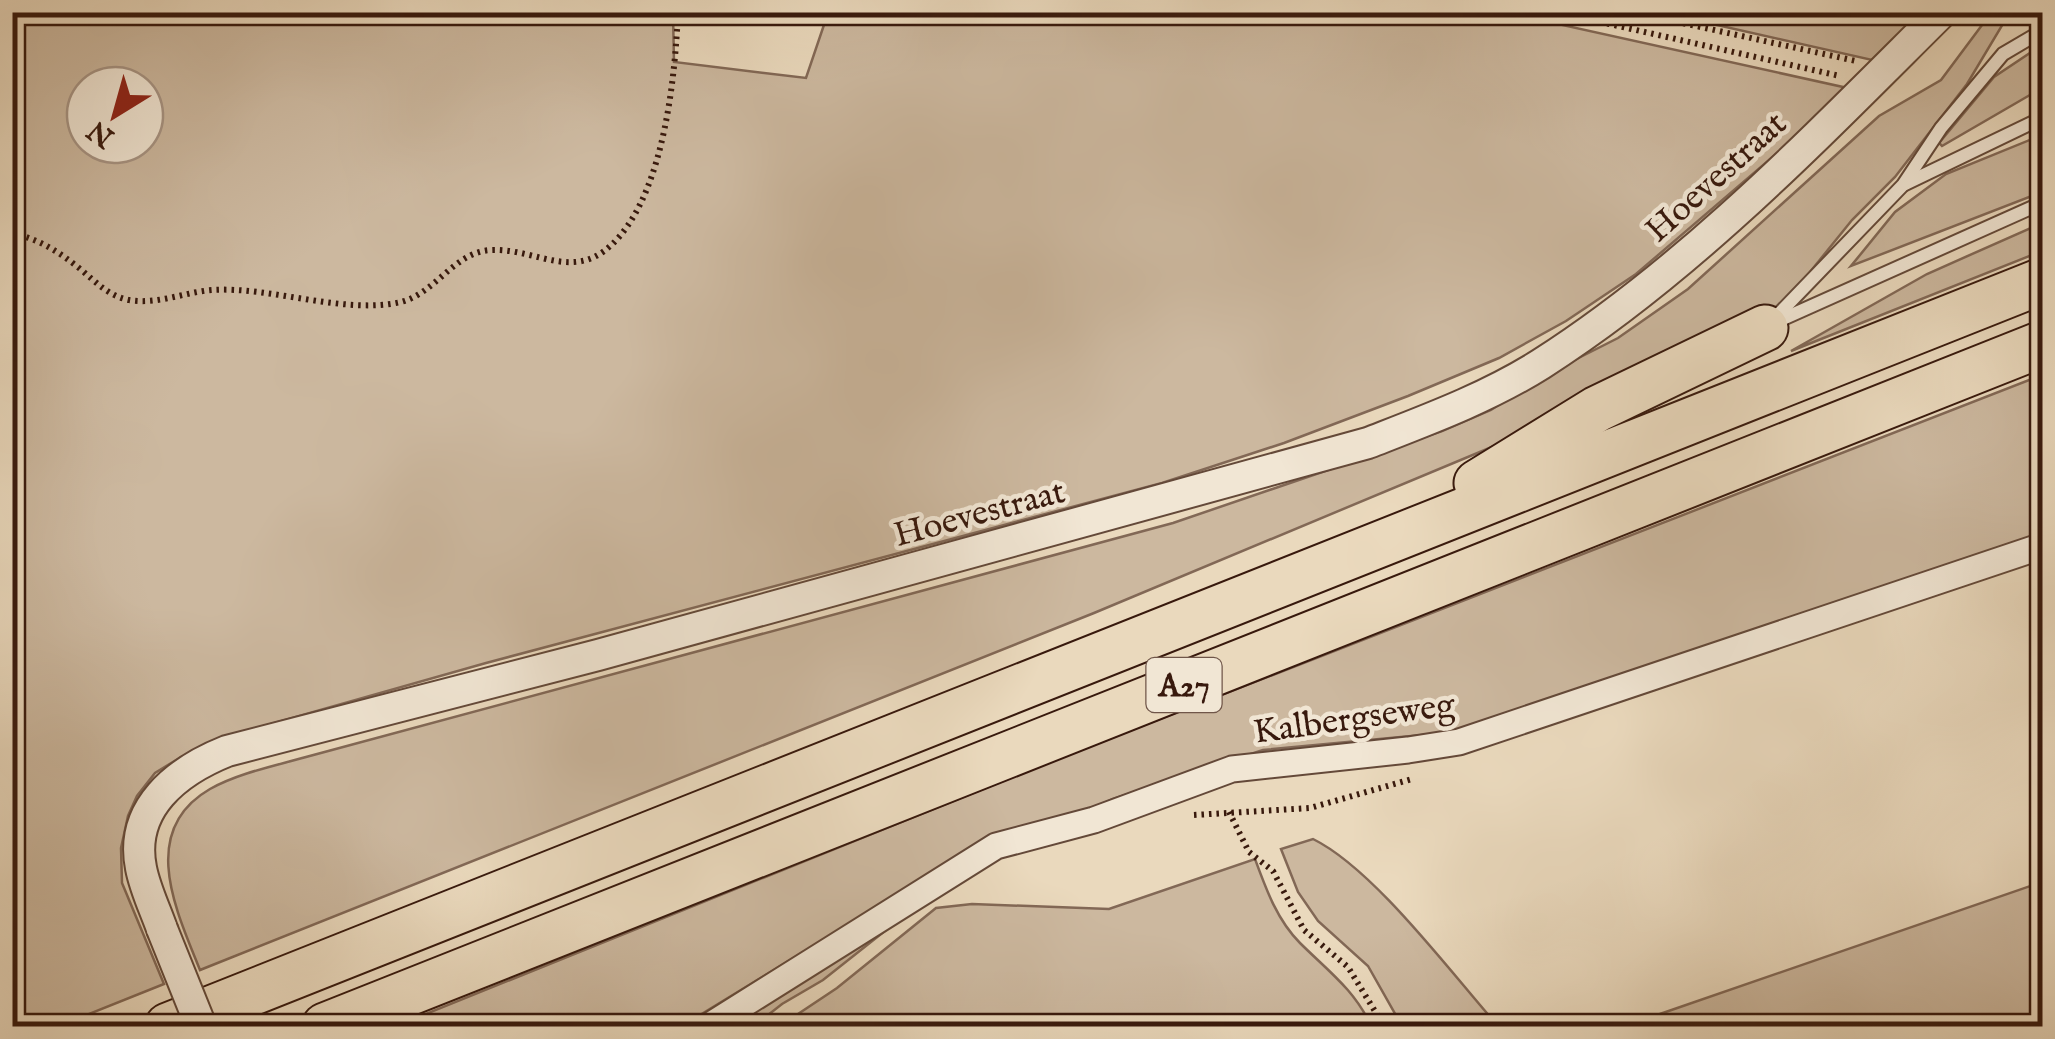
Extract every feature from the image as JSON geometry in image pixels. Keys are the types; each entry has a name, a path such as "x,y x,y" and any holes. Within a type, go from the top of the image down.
{"highway":[{"name":"A27","path":"168,1026 2042,281"},
{"name":"A27","path":"1372,548 1597,409 1765,328"},
{"name":"A27","path":"325,1026 2042,344"}],"street":[{"name":"Hoevestraat","path":"201,1026 141,870 139,848 143,825 163,789 200,762 1312,458 1368,442 1461,406 1539,365 1662,274 1779,172 1942,12"},
{"name":"Kalbergseweg","path":"709,1026 996,846 1094,820 1232,768 1459,742 2042,546"}],"lane":[{"name":"A27","path":"1765,328 1903,185 1940,128 2004,54 2042,31"},
{"name":"A27","path":"1903,185 2042,118"},
{"name":"A27","path":"1765,328 2042,203"}],"path":[{"path":"12,233 44,242 103,289 126,300 142,301 211,290 372,304 401,302 426,292 471,255 492,250 549,261 592,259 618,239 649,185 661,147 678,12"},
{"path":"1556,12 1877,77"},
{"path":"1632,12 1853,60 1877,77"},
{"path":"1229,812 1249,852 1273,872 1304,930 1348,967 1384,1026"}],"shaded area":[{"path":"1504,12 1852,89 1636,274 1566,321 1499,358 1408,396 1162,483 486,663 246,731 181,757 155,773 137,796 121,848 122,883 164,984 59,1026 13,1026 12,13 673,13 674,62 806,78 828,13"},
{"path":"1664,13 1921,13 1872,60"},
{"path":"1991,13 2016,13 2004,22 1967,84 1895,177 1852,220 1785,303 1745,328 1499,444 1094,613 200,970 174,898 169,849 174,827 188,806 210,789 269,767 1173,523 1442,431 1491,410 1543,376 1618,338 1688,289 1879,116 1941,80"},
{"path":"2042,45 2042,88 1942,146 1939,143 1994,77"},
{"path":"2042,135 2042,192 1851,266 1895,212 1946,174"},
{"path":"2042,223 2042,251 1791,351 1927,274"},
{"path":"2042,375 2042,535 1454,732 1263,750 1113,799 882,904 682,1026 396,1026 1065,756"},
{"path":"1313,839 1337,853 1386,897 1498,1026 1402,1026 1368,966 1318,921 1298,892 1281,849"},
{"path":"1255,859 1285,924 1349,991 1371,1026 780,1026 837,988 936,908 972,904 1109,909"},
{"path":"2042,882 2042,1026 1627,1026 1657,1015"},
{"path":"924,900 823,980 754,1026 728,1026"}]}
